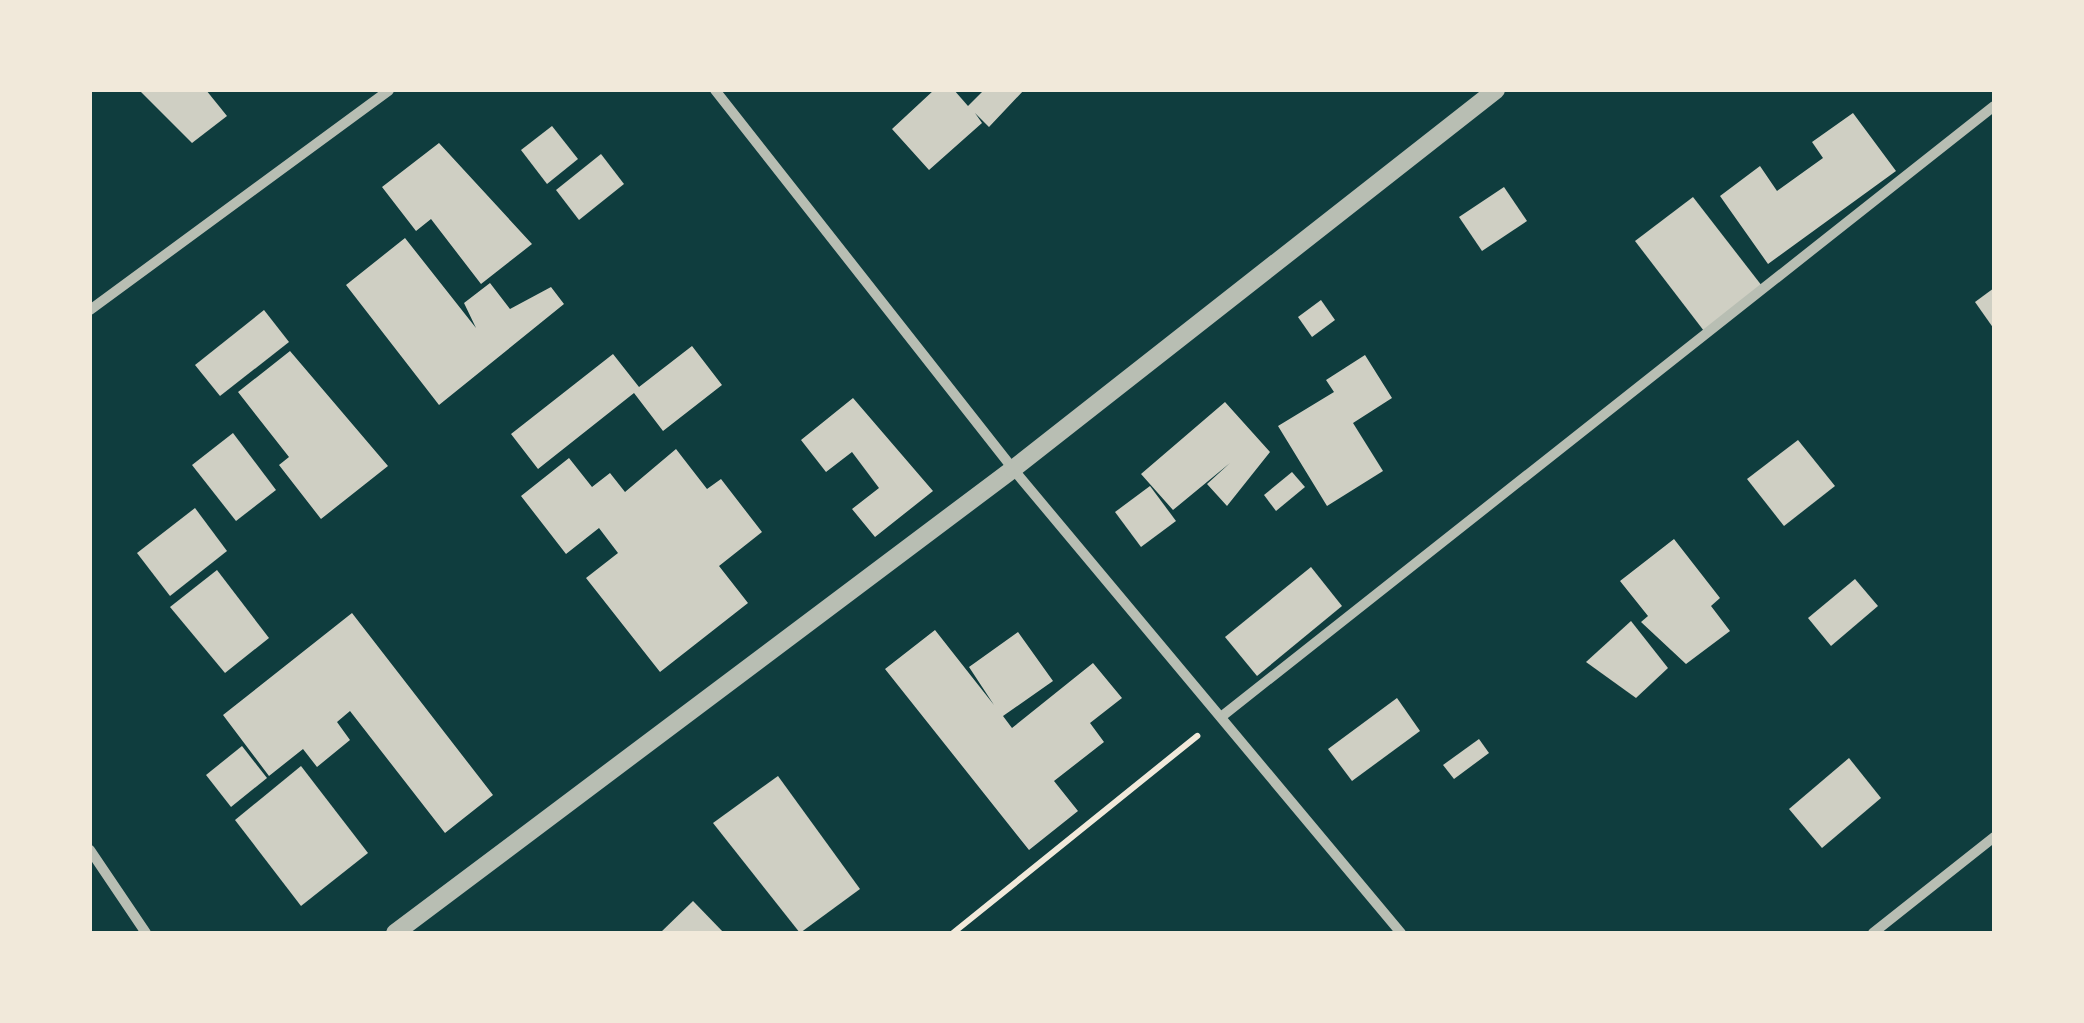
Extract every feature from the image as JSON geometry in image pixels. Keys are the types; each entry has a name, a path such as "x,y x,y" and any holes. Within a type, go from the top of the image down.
{"street":[{"path":"90,310 389,90"},
{"path":"715,90 1014,469 1402,933"},
{"path":"394,933 1014,469 1496,90"},
{"path":"1220,717 1994,106"},
{"path":"1874,933 1994,837"},
{"path":"90,850 146,933"}],"path":[{"path":"952,933 1220,717"}],"building":[{"path":"139,90 206,90 227,116 192,143"},
{"path":"934,90 954,90 968,106 984,90 1024,90 989,127 975,113 982,123 929,170 892,129"},
{"path":"1853,113 1896,171 1768,264 1720,196 1760,166 1777,191 1823,158 1812,142"},
{"path":"552,126 578,159 547,184 521,150"},
{"path":"439,143 532,244 481,284 431,219 416,231 382,187"},
{"path":"601,154 624,184 579,220 556,190"},
{"path":"1504,187 1527,221 1482,251 1459,217"},
{"path":"1693,197 1762,286 1704,331 1635,241"},
{"path":"405,238 476,328 464,303 490,283 510,309 551,287 564,304 439,405 346,285"},
{"path":"1994,288 1994,329 1975,302"},
{"path":"1321,300 1335,320 1312,337 1298,317"},
{"path":"264,310 289,342 220,396 195,365"},
{"path":"692,346 722,385 663,431 634,393 538,469 511,434 613,354 639,387"},
{"path":"290,351 388,466 321,519 279,465 289,457 238,392"},
{"path":"1365,355 1392,398 1353,423 1383,471 1327,506 1278,426 1334,392 1326,380"},
{"path":"853,398 933,491 875,537 852,509 879,488 852,452 826,472 801,440"},
{"path":"1225,402 1270,452 1227,506 1207,484 1230,463 1173,510 1141,474"},
{"path":"233,433 276,490 236,521 192,465"},
{"path":"1798,440 1835,486 1784,526 1747,479"},
{"path":"676,449 707,489 721,479 762,532 719,566 748,603 660,672 586,578 618,553 599,528 566,554 521,496 569,458 592,487 610,473 625,492"},
{"path":"1292,472 1305,487 1276,511 1264,495"},
{"path":"1150,486 1176,521 1141,547 1115,512"},
{"path":"195,508 227,551 170,596 137,553"},
{"path":"1674,539 1720,598 1711,606 1730,631 1686,664 1641,622 1648,616 1620,581"},
{"path":"1311,567 1342,606 1257,676 1225,637"},
{"path":"217,570 269,638 225,673 170,607"},
{"path":"1855,579 1878,606 1831,646 1808,618"},
{"path":"352,613 493,795 445,833 350,711 337,722 350,740 317,767 303,749 269,776 223,715"},
{"path":"1631,621 1668,668 1636,698 1586,662"},
{"path":"935,630 994,705 969,667 1018,632 1053,681 1003,716 1012,728 1093,663 1122,698 1090,723 1104,742 1054,781 1078,811 1029,850 885,669"},
{"path":"1397,698 1420,731 1352,781 1328,749"},
{"path":"1479,739 1489,753 1454,779 1443,765"},
{"path":"242,746 267,778 231,807 206,775"},
{"path":"1849,758 1881,798 1822,848 1789,809"},
{"path":"301,766 368,853 301,906 235,820"},
{"path":"778,776 860,889 800,933 713,823"},
{"path":"693,901 724,933 660,933"}]}
